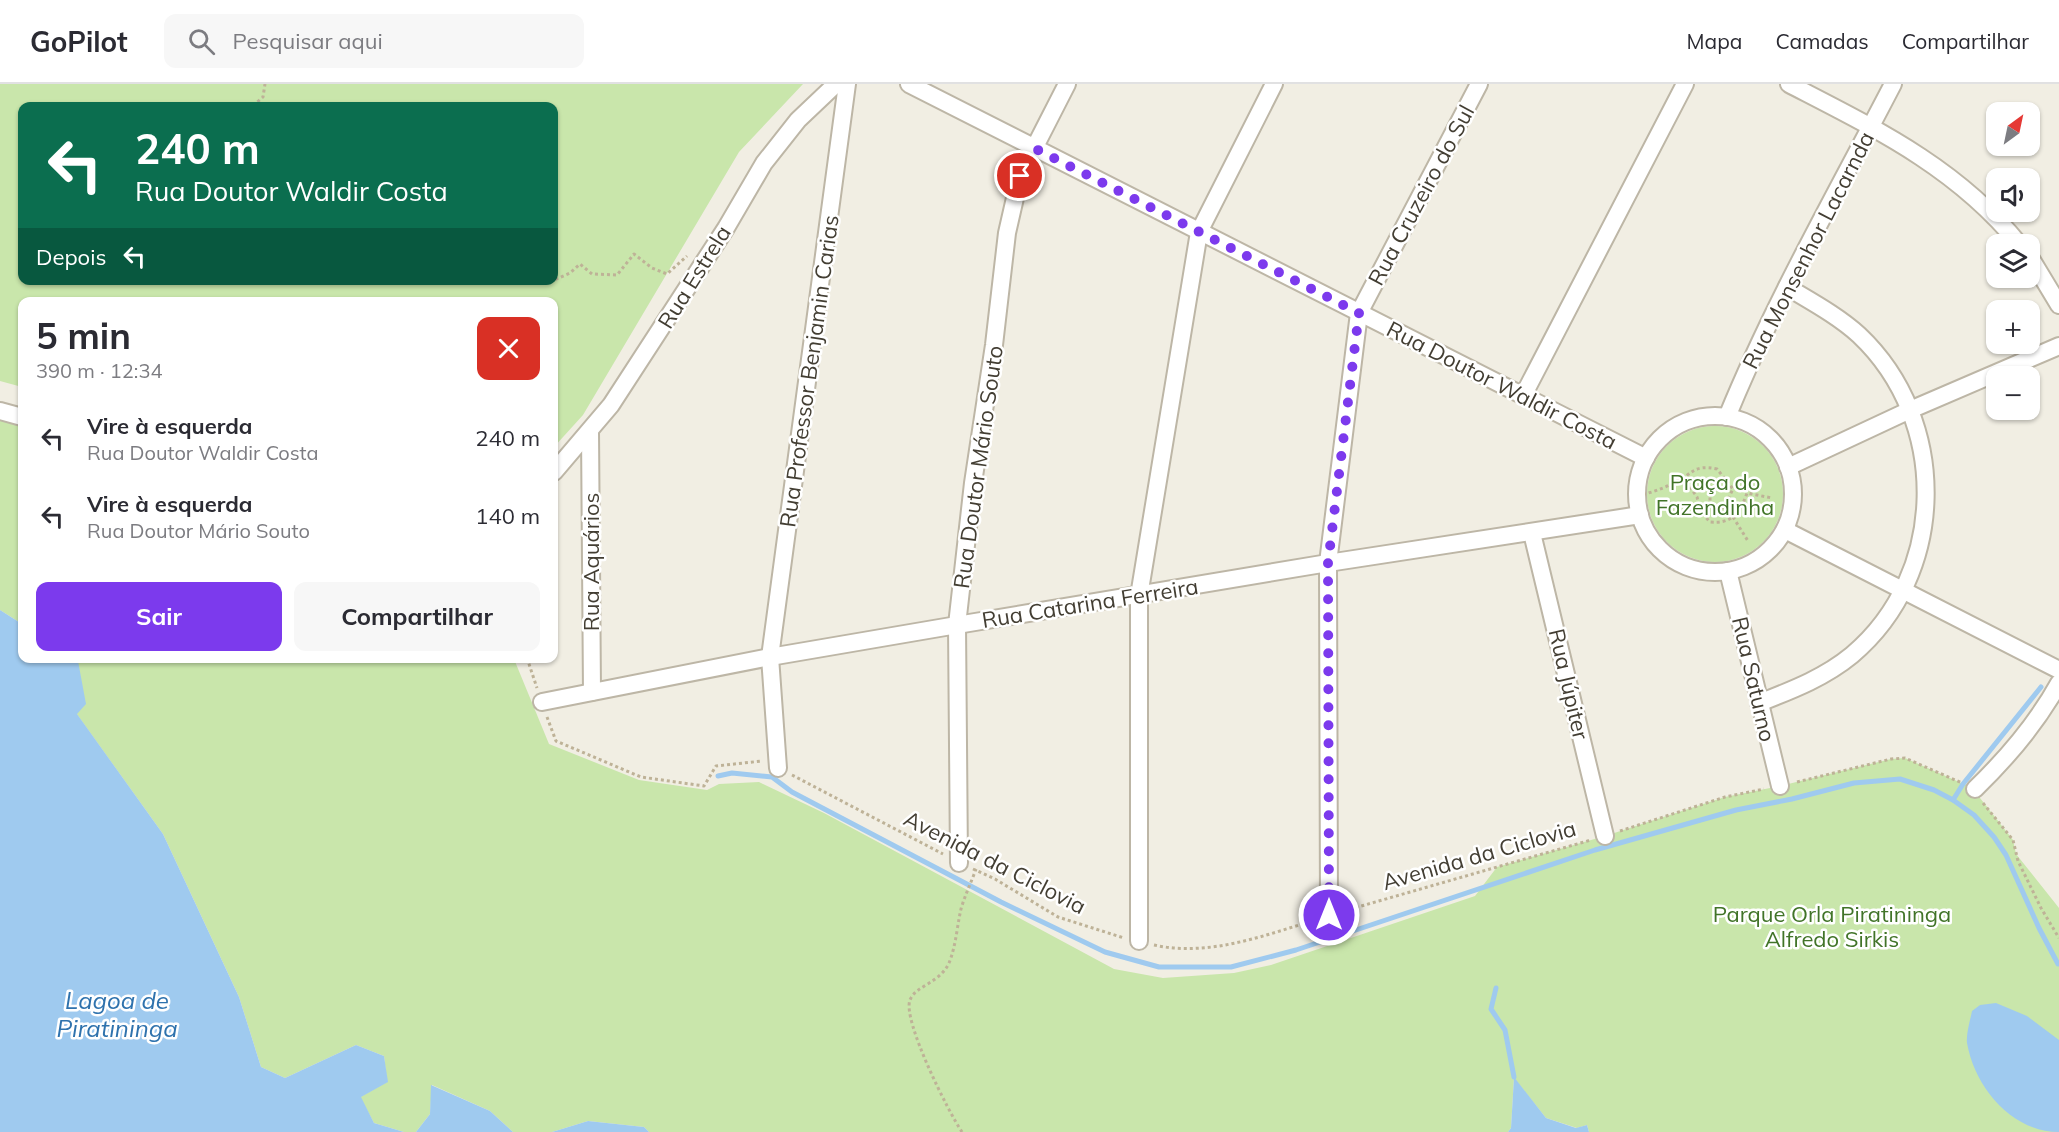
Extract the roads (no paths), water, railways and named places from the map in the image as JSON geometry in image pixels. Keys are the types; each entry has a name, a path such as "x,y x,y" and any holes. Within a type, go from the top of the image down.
{"street":[{"name":"Rua Estrela","path":"558,467 611,405 726,228 764,163 798,120 836,84"},
{"name":"Rua Professor Benjamin Carias","path":"778,768 770,657 847,84"},
{"name":"Rua Doutor Waldir Costa","path":"909,84 1646,458"},
{"name":"Rua Doutor Mário Souto","path":"959,863 957,625 1007,233 1020,176 1067,84"},
{"path":"1139,941 1139,596 1199,232 1274,84"},
{"name":"Rua Cruzeiro do Sul","path":"1329,915 1328,563 1359,313 1479,84"},
{"path":"1523,396 1685,84"},
{"path":"1790,84 1871,126 1943,171 1975,197 2011,234"},
{"name":"Rua Monsenhor Lacarnda","path":"1727,417 1743,377 1787,287 1893,84"},
{"path":"2040,274 2059,305"},
{"path":"1759,703 1806,685 1830,671 1852,655 1883,621 1903,590 1914,565 1922,538 1926,511 1927,483 1923,456 1910,410 1894,378 1859,335 1838,318 1787,287"},
{"path":"1788,467 1910,410 2059,346"},
{"path":"0,411 18,416"},
{"path":"1703,417 1727,417 1747,423 1774,443 1788,467 1793,488 1789,520 1773,547 1757,560 1728,571 1694,569 1673,560 1649,536 1640,515 1637,496 1641,470 1646,458 1660,439 1680,425 1703,417"},
{"name":"Rua Aquários","path":"590,431 592,692"},
{"name":"Rua Catarina Ferreira","path":"542,702 770,657 957,625 1328,563 1640,515"},
{"path":"1785,530 2059,670"},
{"name":"Rua Júpiter","path":"1532,533 1605,836"},
{"name":"Rua Saturno","path":"1728,571 1779,786"},
{"path":"1975,789 2019,744 2059,683"}],"water":[{"name":"Lagoa de Piratininga","path":"0,610 18,621 18,663 78,663 86,704 77,714 163,834 239,997 261,1067 285,1078 356,1045 384,1056 388,1082 361,1097 374,1123 404,1132 0,1132"},
{"path":"1996,1003 2027,1016 2059,1040 2059,1132 2042,1130 2011,1116 1987,1091 1978,1076 1967,1043 1972,1011 1980,1005"},
{"path":"1514,1077 1546,1118 1576,1128 1587,1125 1589,1132 1508,1132 1511,1128"},
{"path":"431,1085 490,1111 513,1132 416,1132 430,1114"},
{"path":"588,1121 644,1127 649,1132 552,1132"}],"waterway":[{"path":"1953,800 1963,784 2041,687"},
{"path":"718,776 732,773 772,777 792,792 1001,902 1105,952 1159,967 1231,967 1296,950 1595,850 1736,810 1854,783 1900,779 1934,790 1953,800 1974,815 1994,837 2006,855 2058,964"},
{"path":"1496,988 1491,1009 1505,1030 1514,1077"}],"park label":[{"name":"Praça do Fazendinha","path":"1715,494"},
{"name":"Parque Orla Piratininga Alfredo Sirkis","path":"1832,926"}]}
